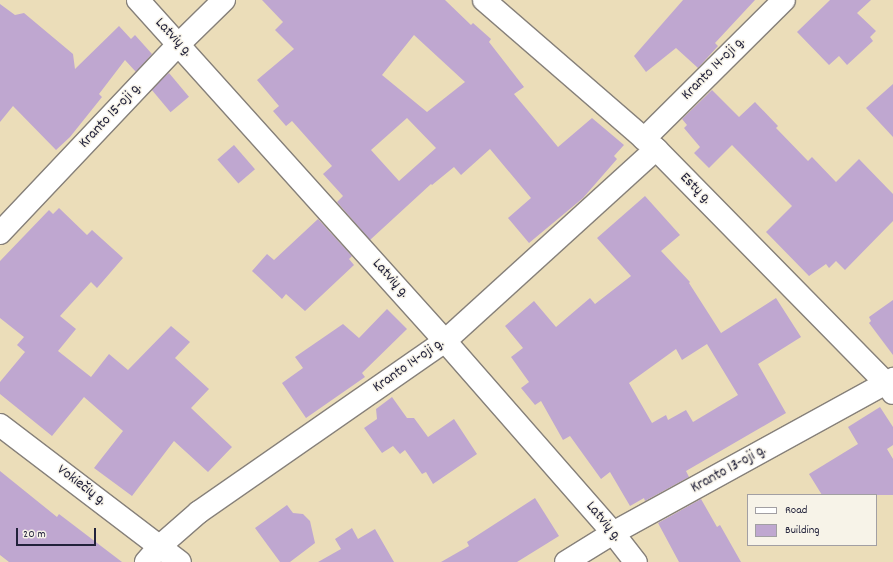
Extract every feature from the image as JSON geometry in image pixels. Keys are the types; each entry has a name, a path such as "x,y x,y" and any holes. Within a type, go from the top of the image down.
{"street":[{"name":"Latvių g.","path":"138,0 445,342 613,533 636,562"},
{"name":"Kranto 15-oji g.","path":"0,233 179,44 224,0"},
{"name":"Estų g.","path":"484,0 650,144 891,385"},
{"name":"Kranto 14-oji g.","path":"146,562 160,546 199,512 445,342 650,144 784,0"},
{"name":"Kranto 13-oji g.","path":"566,562 613,533 891,385"},
{"name":"Vokiečių g.","path":"0,426 180,562"}],"building":[{"path":"262,0 445,0 471,25 473,23 491,39 489,42 524,87 514,94 558,147 592,118 624,145 614,156 617,159 583,198 529,243 508,218 531,198 490,149 461,175 454,167 432,185 431,184 370,240 337,202 343,196 323,174 332,166 292,121 286,126 273,111 279,106 257,80 294,49 275,30 283,22","holes":["414,35 465,82 427,112 382,75","407,118 436,148 399,181 371,150"]},
{"path":"683,0 755,0 715,43 718,46 698,68 676,48 646,72 634,56"},
{"path":"830,0 871,0 857,13 876,31 870,37 873,41 847,65 839,56 829,65 797,32"},
{"path":"0,4 15,15 24,13 73,54 75,69 119,26 131,39 135,35 152,54 136,72 125,60 99,94 102,97 70,137 56,150 13,106 0,122"},
{"path":"169,73 189,97 171,112 151,88"},
{"path":"893,84 893,137 866,108"},
{"path":"712,90 739,117 755,102 778,126 776,128 808,161 812,157 836,182 859,159 893,194 893,221 845,270 836,261 829,268 826,264 809,276 766,232 792,206 732,145 709,168 694,153 700,147 684,128 687,125 682,119"},
{"path":"234,145 255,169 238,184 217,159"},
{"path":"645,196 680,235 661,251 690,282 689,283 721,333 776,298 801,337 758,364 786,413 686,471 689,477 645,501 644,498 630,506 610,472 601,479 570,436 563,440 541,401 535,405 521,388 529,382 511,357 523,348 505,326 534,301 556,327 590,298 595,304 631,276 597,238","holes":["707,344 738,395 693,422 686,410 668,420 666,415 652,423 629,383 676,349 682,360"]},
{"path":"59,208 87,235 92,230 123,258 97,288 91,282 60,316 76,329 58,351 91,377 109,354 128,370 171,326 190,342 175,358 209,389 191,408 232,447 208,472 174,441 132,496 94,468 123,431 84,397 52,436 0,394 0,382 25,352 17,345 24,337 0,318 0,261 49,210 53,214"},
{"path":"318,219 352,256 349,259 354,265 305,311 286,294 282,299 252,271 267,254 274,260"},
{"path":"893,300 893,355 869,323 871,321 869,317"},
{"path":"387,309 407,329 362,373 365,377 306,418 282,383 303,368 295,357 343,324 359,338"},
{"path":"392,397 407,418 414,418 428,437 454,419 477,454 433,484 426,472 422,474 405,450 400,454 393,446 382,453 364,428 377,419 376,409"},
{"path":"880,407 893,427 893,445 887,449 893,459 893,495 821,494 809,474 858,444 848,427"},
{"path":"0,471 57,517 59,514 122,562 9,562 0,555"},
{"path":"535,498 559,536 517,562 441,562 469,546 467,542"},
{"path":"701,499 717,527 720,525 741,562 679,562 658,523"},
{"path":"287,505 293,513 303,514 310,521 315,543 290,562 280,562 255,528"},
{"path":"352,528 358,539 375,529 394,562 318,562 341,549 335,539"}]}
